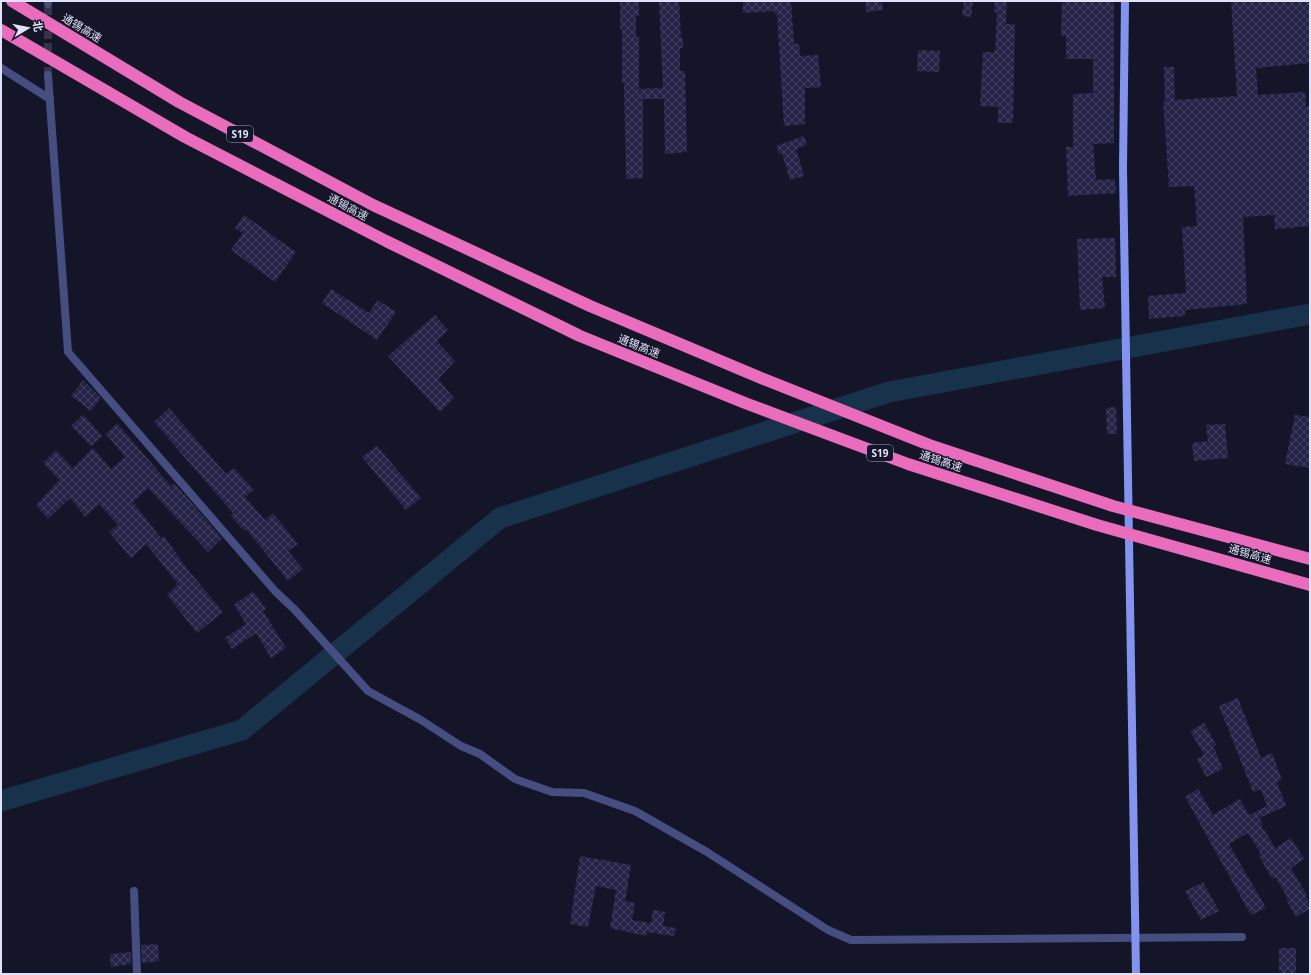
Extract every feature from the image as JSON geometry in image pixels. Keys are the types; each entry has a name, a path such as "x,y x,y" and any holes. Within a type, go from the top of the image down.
{"highway":[{"name":"通锡高速","path":"12,1 180,102 373,205 590,306 761,378 932,446 1113,506 1310,559"},
{"name":"通锡高速","path":"1,30 185,137 386,241 587,339 745,403 908,464 1097,525 1310,585"}],"street":[{"path":"1125,1 1123,168 1136,974"},
{"path":"1,68 50,99"},
{"path":"48,76 68,352 275,591 295,610 368,691 421,720 461,746 480,754 515,779 552,792 584,793 635,811 707,852 828,930 850,940 1135,936 1242,937"},
{"path":"134,891 137,974"}],"building":[{"path":"620,1 639,1 639,16 636,16 636,37 639,37 639,89 663,88 659,1 679,1 681,38 683,38 683,48 680,48 680,71 685,71 687,152 665,154 664,99 643,99 643,178 626,179 624,83 622,83 622,29 620,29"},
{"path":"743,1 791,1 794,44 799,44 800,56 818,55 821,87 805,88 805,124 784,126 777,14 774,14 774,11 743,13"},
{"path":"865,1 882,1 883,10 866,12"},
{"path":"964,1 973,2 971,17 962,16"},
{"path":"995,1 1007,1 1006,24 1015,24 1013,123 998,123 998,107 980,106 983,52 995,52 997,12 994,12"},
{"path":"1062,1 1114,1 1114,143 1093,144 1096,180 1115,179 1116,193 1068,196 1066,147 1073,147 1073,94 1093,93 1093,59 1066,59 1066,36 1061,36"},
{"path":"1231,1 1309,1 1310,63 1256,68 1258,95 1305,92 1306,107 1310,106 1310,226 1275,229 1274,215 1243,217 1247,304 1185,310 1185,316 1149,319 1148,296 1186,293 1182,227 1197,226 1194,186 1169,187 1163,101 1165,101 1164,67 1174,67 1175,100 1237,96"},
{"path":"918,50 940,51 939,72 917,71"},
{"path":"804,136 807,145 796,149 804,176 790,180 782,154 779,155 776,146"},
{"path":"244,215 296,252 275,282 231,250 243,233 235,228"},
{"path":"1115,238 1116,277 1102,277 1105,308 1080,310 1077,239"},
{"path":"331,289 369,313 378,300 396,312 377,340 322,303"},
{"path":"435,315 448,330 437,341 455,361 438,379 454,398 440,412 388,356"},
{"path":"83,380 101,398 91,411 71,396"},
{"path":"1116,407 1117,434 1107,434 1106,408"},
{"path":"169,408 226,474 234,468 254,490 245,497 265,520 273,513 298,544 288,551 303,569 288,581 246,529 244,531 230,515 233,513 154,422"},
{"path":"83,414 102,436 91,446 71,426"},
{"path":"1295,415 1310,417 1310,468 1285,464"},
{"path":"117,423 171,486 174,483 222,538 208,552 148,488 133,502 161,538 164,536 185,566 223,612 197,633 167,595 178,584 146,544 131,558 109,532 118,525 99,504 85,517 70,498 48,519 36,505 59,480 43,463 56,450 73,468 93,448 111,469 125,457 106,434"},
{"path":"1225,424 1228,458 1194,461 1192,443 1208,441 1206,425"},
{"path":"377,446 421,498 406,510 362,457"},
{"path":"253,591 266,609 263,611 286,648 271,658 256,633 232,649 225,638 246,624 234,605"},
{"path":"1238,698 1261,758 1272,753 1282,780 1277,782 1286,806 1259,818 1263,824 1261,825 1276,848 1291,838 1304,859 1291,868 1307,895 1305,896 1310,904 1310,909 1296,917 1286,899 1288,898 1275,877 1272,879 1259,856 1261,854 1248,833 1229,844 1266,908 1251,915 1185,797 1198,789 1213,815 1240,799 1249,815 1267,806 1261,789 1253,792 1219,706"},
{"path":"1204,723 1216,745 1213,746 1223,769 1206,777 1197,759 1204,755 1190,731"},
{"path":"580,856 631,865 625,901 635,903 632,920 651,923 653,910 665,912 663,926 676,928 674,936 647,932 646,936 610,928 616,890 596,886 588,927 570,924"},
{"path":"1203,882 1219,911 1201,920 1185,891"},
{"path":"158,944 159,961 142,963 141,945"},
{"path":"1279,948 1296,948 1296,974 1281,974 1281,971 1279,971"},
{"path":"131,952 131,964 111,967 110,954"}],"waterway":[{"path":"1,801 242,730 500,518 889,392 1310,314"}],"tunnel":[{"path":"48,4 48,75"}]}
